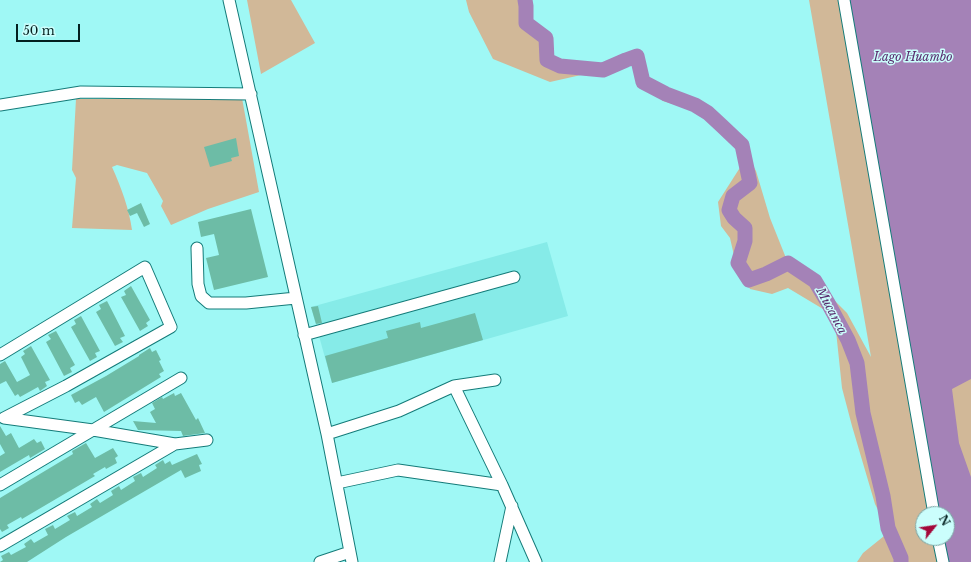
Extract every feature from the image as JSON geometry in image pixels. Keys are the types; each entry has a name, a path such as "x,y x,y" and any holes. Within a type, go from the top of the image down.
{"street":[{"path":"229,0 327,434 351,557 320,562"},
{"path":"844,0 933,506"},
{"path":"0,105 82,92 250,94"},
{"path":"197,248 198,284 201,296 209,303 246,303 296,298"},
{"path":"0,355 145,267 170,327 66,386 2,419"},
{"path":"304,335 514,277"},
{"path":"0,485 181,378"},
{"path":"327,434 399,411 454,386 495,380"},
{"path":"454,386 512,506 536,562"},
{"path":"2,419 93,430 175,444 207,440"},
{"path":"0,545 175,444"},
{"path":"337,483 398,470 502,485"},
{"path":"500,562 512,506"},
{"path":"940,546 943,562"}],"shaded area":[{"path":"247,0 291,0 315,43 261,74"},
{"path":"466,0 525,0 526,23 546,38 547,60 560,66 603,70 550,82 493,59 469,12"},
{"path":"809,0 971,0 971,562 857,562 863,553 889,532 875,504 852,426 842,388 836,331 823,309 788,288 772,294 750,289 736,264 730,238 721,226 718,202 741,166 739,151 701,113 663,101 643,82 666,94 695,105 708,113 742,145 756,171 770,218 788,263 815,281 847,313 871,357"},
{"path":"242,98 259,192 208,209 171,225 161,206 163,201 147,173 117,165 112,167 124,198 132,230 72,228 76,178 72,170 76,99"},
{"path":"547,242 568,316 332,383 311,307"}],"water":[{"name":"Lago Huambo","path":"844,0 971,0 971,379 952,389 959,443 971,477 971,562 943,562 940,546 955,546 955,506 933,506"}],"building":[{"path":"236,138 239,156 231,158 232,161 210,167 204,147"},
{"path":"141,203 150,224 144,227 137,213 130,216 127,210"},
{"path":"251,209 268,277 214,290 206,258 219,255 214,234 201,237 198,222"},
{"path":"131,286 150,320 146,323 148,326 140,331 121,297 126,295 124,291"},
{"path":"107,301 125,336 120,338 123,342 115,346 96,312 101,309 99,305"},
{"path":"318,306 322,323 316,324 311,307"},
{"path":"475,313 483,340 332,383 325,356 388,338 386,331 420,322 421,328"},
{"path":"81,316 100,351 95,353 97,357 90,361 71,327 76,324 74,320"},
{"path":"56,331 75,365 70,368 72,372 64,376 46,342 51,339 48,335"},
{"path":"31,346 50,380 45,382 47,386 40,391 38,387 20,397 18,394 15,396 6,381 0,384 0,364 5,361 17,382 30,375 21,357 25,354 23,351"},
{"path":"150,348 152,352 156,350 161,360 159,361 164,371 159,374 161,377 104,412 96,397 82,405 79,401 75,403 71,395 106,376"},
{"path":"174,393 175,396 181,393 196,420 198,418 205,433 183,436 181,431 138,430 133,421 156,423 150,412 155,409 152,403 162,397 163,399"},
{"path":"0,426 6,436 11,433 19,448 34,439 37,443 41,441 45,449 30,458 29,455 0,472 0,456 5,453 0,444"},
{"path":"86,443 95,458 113,448 118,456 115,458 117,463 106,469 105,467 93,474 95,476 22,519 21,517 7,525 9,528 2,532 0,529 0,498 73,454 72,451"},
{"path":"197,454 202,464 199,465 201,471 185,478 181,470 66,537 27,562 0,562 3,560 1,556 9,552 11,555 26,547 24,544 31,539 34,543 48,535 45,529 53,525 55,529 70,520 67,516 75,512 77,516 92,507 90,504 97,499 100,503 113,495 111,491 119,486 121,490 135,481 133,477 141,473 143,477 157,468 155,465 163,460 165,464 170,461 172,465"}],"waterway":[{"name":"Mucanca","path":"525,0 526,23 546,38 547,60 560,66 603,70 637,56 643,82 666,94 695,105 708,113 742,145 750,183 733,196 729,210 734,218 745,228 745,241 738,263 749,280 766,274 788,263 815,281 828,303 848,340 857,363 863,413 883,496 888,528 901,558 901,562"}]}
